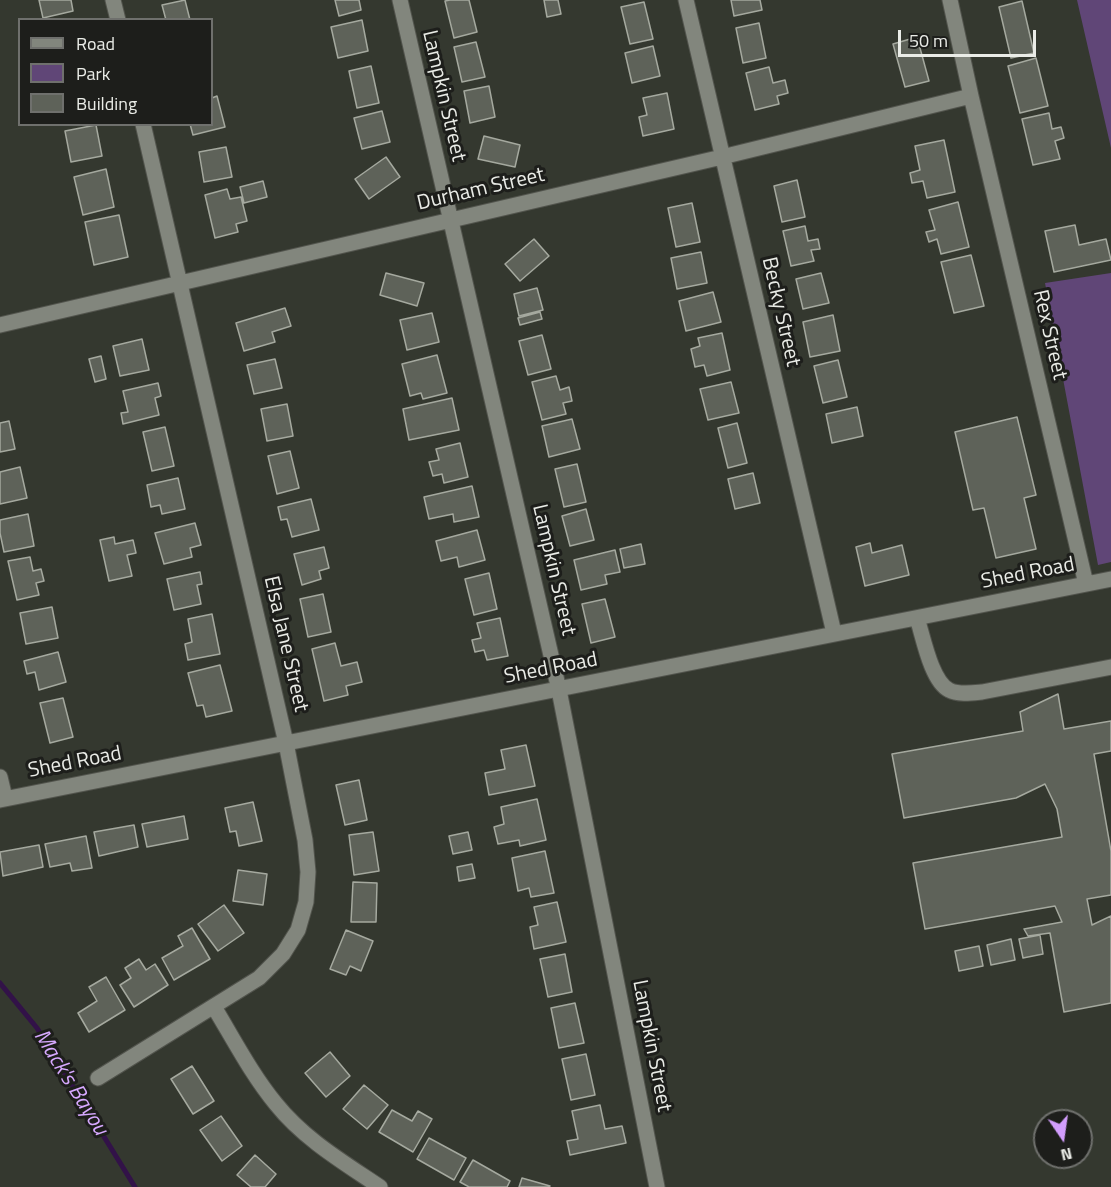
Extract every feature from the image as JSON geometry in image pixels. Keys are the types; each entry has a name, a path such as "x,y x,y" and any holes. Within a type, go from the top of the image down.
{"street":[{"path":"113,0 118,18"},
{"name":"Lampkin Street","path":"400,0 559,690 657,1187"},
{"name":"Becky Street","path":"686,0 834,633"},
{"name":"Rex Street","path":"950,0 1086,584"},
{"name":"Durham Street","path":"0,325 722,157 971,96"},
{"name":"Elsa Jane Street","path":"98,1077 259,978 283,954 298,930 308,872 305,840 286,743 142,126"},
{"name":"Shed Road","path":"2,799 1111,579"},
{"path":"917,618 932,666 940,683 949,691 982,692 1111,667"},
{"path":"0,777 2,799"},
{"path":"214,1007 258,1081 277,1106 315,1142 380,1187"}],"green space":[{"path":"1077,0 1111,0 1111,148"},
{"path":"1111,273 1111,562 1098,565 1045,283"}],"building":[{"path":"39,0 71,0 73,11 43,18"},
{"path":"185,0 190,18 165,18 162,5"},
{"path":"335,0 359,0 361,10 339,16"},
{"path":"469,0 477,32 454,38 445,1"},
{"path":"544,0 558,0 561,14 547,17"},
{"path":"731,0 760,0 762,10 734,16"},
{"path":"1022,1 1034,53 1011,58 999,7"},
{"path":"644,2 653,39 630,44 621,7"},
{"path":"362,20 368,51 338,58 331,27"},
{"path":"759,23 766,58 743,63 736,28"},
{"path":"917,37 929,81 905,87 893,44"},
{"path":"476,42 485,77 462,82 454,47"},
{"path":"653,46 660,76 632,83 625,53"},
{"path":"1036,58 1048,106 1020,113 1008,66"},
{"path":"371,66 379,103 357,108 349,71"},
{"path":"769,67 773,83 785,80 788,93 777,96 779,104 755,110 746,73"},
{"path":"489,86 495,117 470,123 464,91"},
{"path":"667,93 674,129 643,136 639,117 647,115 643,98"},
{"path":"217,96 225,127 193,135 191,126 213,126 213,98"},
{"path":"382,111 390,142 362,149 354,118"},
{"path":"1049,113 1052,129 1061,127 1064,138 1055,141 1060,159 1033,165 1022,119"},
{"path":"96,126 102,156 71,162 65,131"},
{"path":"484,136 520,145 515,167 478,159"},
{"path":"944,140 955,192 927,198 923,181 912,183 910,173 920,170 915,146"},
{"path":"226,147 232,177 204,182 199,152"},
{"path":"386,157 400,177 369,199 355,179"},
{"path":"106,169 114,207 83,215 74,177"},
{"path":"797,180 805,217 782,222 774,186"},
{"path":"263,181 267,197 244,203 240,187"},
{"path":"227,189 230,199 241,197 247,221 236,224 238,232 215,238 205,195"},
{"path":"958,202 969,247 941,254 937,239 929,242 926,232 935,230 929,210"},
{"path":"692,203 700,242 676,247 668,208"},
{"path":"119,215 128,257 94,265 85,222"},
{"path":"1075,225 1079,245 1106,239 1111,260 1054,272 1045,231"},
{"path":"805,226 808,241 818,239 820,249 811,250 814,261 791,266 783,231"},
{"path":"534,239 549,256 520,281 505,264"},
{"path":"701,252 707,283 677,289 671,258"},
{"path":"971,255 984,306 954,313 941,262"},
{"path":"386,273 424,283 417,306 380,295"},
{"path":"821,273 829,303 803,309 796,279"},
{"path":"537,288 543,310 519,316 514,294"},
{"path":"713,292 721,322 686,331 679,301"},
{"path":"285,308 291,326 272,332 275,342 244,351 236,323"},
{"path":"540,312 542,319 520,325 518,318"},
{"path":"432,313 439,342 407,350 400,320"},
{"path":"833,315 840,351 810,357 803,322"},
{"path":"722,333 730,370 707,376 704,365 695,367 691,349 700,346 698,338"},
{"path":"542,335 551,369 528,375 519,341"},
{"path":"142,339 149,370 120,376 113,346"},
{"path":"437,355 447,393 423,399 421,393 410,396 402,364"},
{"path":"101,356 106,379 95,382 89,359"},
{"path":"275,359 282,388 254,394 247,365"},
{"path":"838,360 847,397 823,403 814,366"},
{"path":"556,376 560,390 569,387 572,401 563,403 566,414 542,420 532,382"},
{"path":"731,382 739,413 708,420 700,389"},
{"path":"158,383 161,396 155,398 159,415 123,424 121,413 128,412 123,391"},
{"path":"452,398 459,430 409,440 403,409"},
{"path":"287,404 293,436 267,441 261,409"},
{"path":"857,407 863,436 832,443 826,414"},
{"path":"1017,417 1036,495 1024,498 1036,549 996,558 984,508 973,510 955,432"},
{"path":"572,419 580,449 549,457 542,426"},
{"path":"9,421 15,449 0,452 0,423"},
{"path":"737,423 747,463 728,468 718,428"},
{"path":"165,427 174,466 152,471 143,432"},
{"path":"460,443 468,477 444,483 442,474 433,476 429,462 439,460 436,449"},
{"path":"290,451 299,488 277,494 268,456"},
{"path":"577,464 586,502 564,507 555,469"},
{"path":"20,467 27,498 0,504 0,472"},
{"path":"753,473 760,503 735,509 728,479"},
{"path":"178,478 185,509 162,514 160,505 151,507 147,485"},
{"path":"472,486 479,517 454,522 453,514 429,519 424,497"},
{"path":"311,499 319,530 292,537 287,519 281,520 278,507"},
{"path":"586,509 594,540 570,546 562,516"},
{"path":"28,514 34,546 4,552 0,520"},
{"path":"195,523 201,545 190,548 192,557 164,564 155,533"},
{"path":"477,530 485,560 459,567 457,557 441,561 436,541"},
{"path":"114,537 115,544 133,540 136,553 127,555 132,576 109,581 100,540"},
{"path":"870,543 872,553 902,545 909,575 865,586 856,547"},
{"path":"641,544 645,564 624,568 620,549"},
{"path":"324,547 329,568 319,571 321,579 302,585 294,554"},
{"path":"615,550 620,572 605,575 607,584 581,590 574,560"},
{"path":"30,557 33,571 41,569 44,581 36,583 39,595 17,600 8,561"},
{"path":"200,572 202,584 197,585 201,604 174,610 167,579"},
{"path":"489,573 497,609 474,615 465,579"},
{"path":"323,594 331,632 308,637 300,599"},
{"path":"605,599 615,637 591,643 582,604"},
{"path":"52,607 58,638 26,644 20,613"},
{"path":"212,614 220,654 188,660 185,644 192,642 188,619"},
{"path":"500,618 508,656 487,660 484,650 475,652 472,640 481,638 477,623"},
{"path":"335,643 341,666 357,662 362,682 346,686 348,695 324,701 312,649"},
{"path":"58,652 66,682 39,690 35,672 27,674 24,661"},
{"path":"220,665 232,711 206,717 203,705 197,706 188,673"},
{"path":"1058,694 1064,729 1111,721 1111,751 1094,754 1111,851 1111,895 1087,899 1092,925 1111,916 1111,1003 1064,1012 1050,933 1028,936 1024,929 1062,922 1055,906 925,929 913,863 1062,837 1057,809 1045,784 1016,798 904,818 892,754 1023,731 1020,712"},
{"path":"63,698 73,737 50,743 40,703"},
{"path":"526,745 535,786 489,795 485,773 505,769 501,750"},
{"path":"359,780 367,820 345,825 336,785"},
{"path":"537,799 546,840 520,846 519,840 498,844 494,827 504,824 501,807"},
{"path":"253,802 262,841 239,846 236,831 230,832 225,808"},
{"path":"184,816 188,839 147,847 142,824"},
{"path":"134,825 138,847 99,856 94,832"},
{"path":"373,832 379,871 354,875 349,835"},
{"path":"468,832 472,850 453,854 449,836"},
{"path":"86,836 92,868 72,871 70,863 50,867 45,844"},
{"path":"39,845 43,867 3,876 0,852"},
{"path":"545,851 554,893 531,897 529,888 518,891 512,858"},
{"path":"472,864 475,878 459,881 457,867"},
{"path":"238,870 267,874 263,905 233,901"},
{"path":"353,882 377,883 376,922 351,922"},
{"path":"557,902 566,942 534,949 530,927 538,925 534,907"},
{"path":"224,905 244,933 218,951 198,924"},
{"path":"192,928 210,959 174,980 162,958 183,946 178,936"},
{"path":"346,930 373,941 361,971 350,966 346,975 330,969"},
{"path":"1040,935 1043,954 1023,958 1019,939"},
{"path":"1011,939 1015,960 991,965 987,945"},
{"path":"979,946 983,966 959,971 955,951"},
{"path":"565,954 572,992 548,997 540,959"},
{"path":"139,959 146,970 155,964 168,985 134,1007 120,985 131,978 125,968"},
{"path":"106,977 125,1010 89,1032 78,1013 97,1001 89,987"},
{"path":"575,1003 584,1043 559,1048 551,1008"},
{"path":"330,1052 350,1076 326,1097 305,1073"},
{"path":"586,1054 595,1095 571,1100 562,1059"},
{"path":"192,1066 214,1101 193,1114 171,1079"},
{"path":"364,1085 388,1105 367,1129 343,1109"},
{"path":"600,1105 605,1129 622,1126 626,1143 570,1155 567,1141 578,1139 572,1111"},
{"path":"392,1110 412,1121 418,1111 432,1119 413,1152 379,1132"},
{"path":"221,1116 242,1146 222,1161 200,1130"},
{"path":"429,1138 466,1158 454,1180 417,1159"},
{"path":"255,1155 276,1174 265,1187 251,1187 237,1175"},
{"path":"473,1160 510,1181 507,1187 469,1187 460,1182"},
{"path":"522,1178 550,1186 519,1187"}],"waterway":[{"name":"Mack's Bayou","path":"0,983 37,1028 135,1187"}]}
